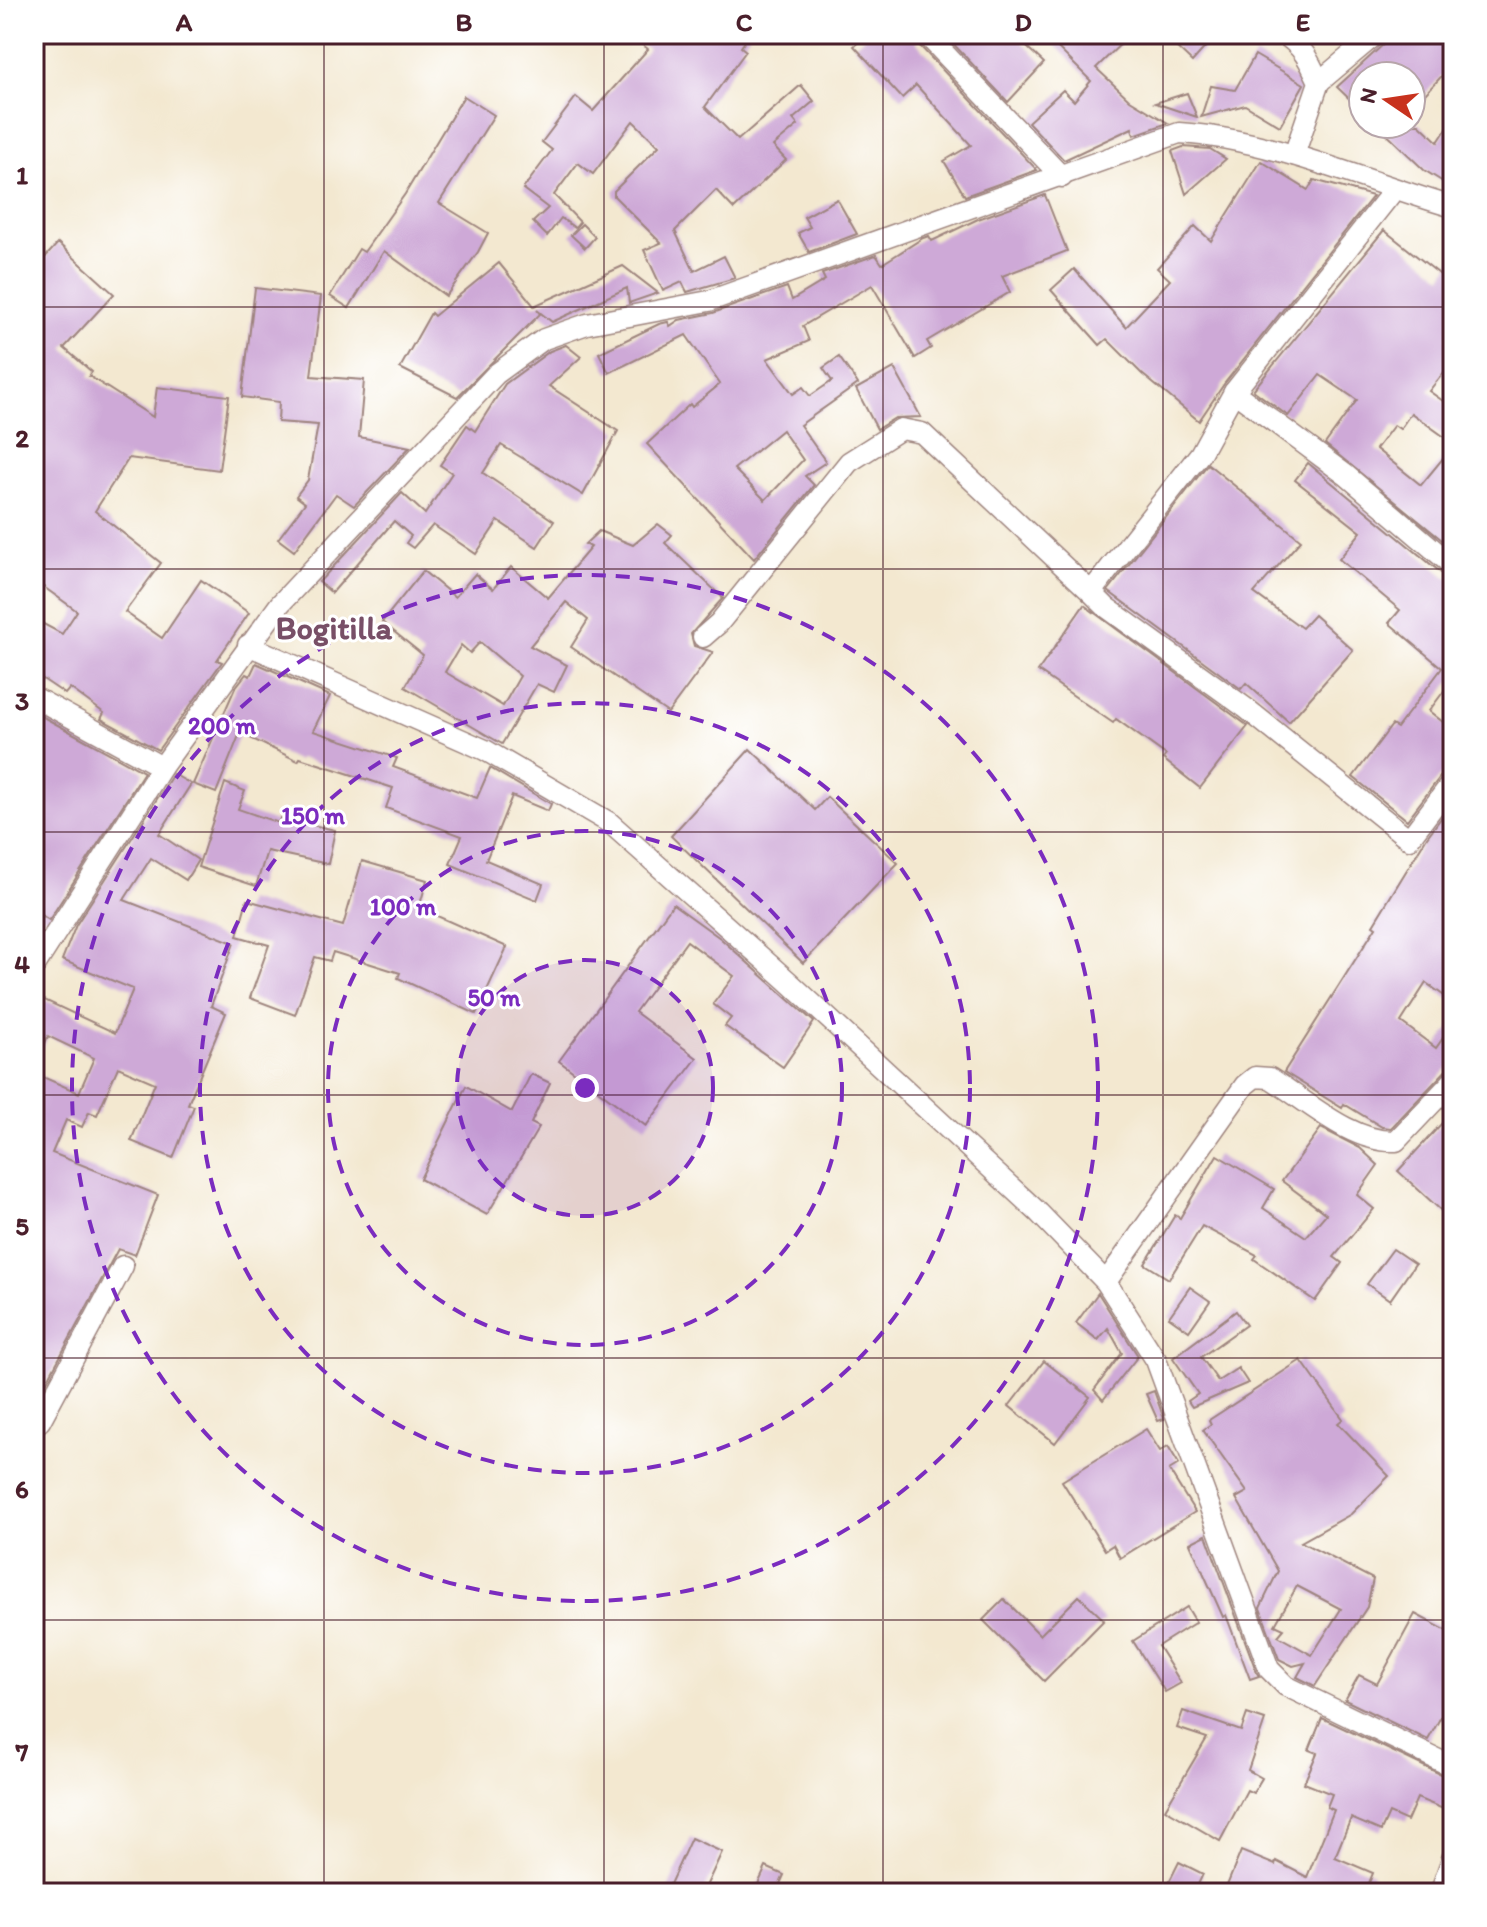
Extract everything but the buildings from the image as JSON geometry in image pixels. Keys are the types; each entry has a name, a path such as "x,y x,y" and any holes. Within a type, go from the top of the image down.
{"street":[{"path":"926,34 1062,177"},
{"path":"1283,34 1296,42 1308,57 1319,82"},
{"path":"1294,155 1319,82 1376,34"},
{"path":"34,967 162,767 280,604 496,374 544,339 587,324 709,301 1179,133 1209,135 1294,155 1453,207"},
{"path":"1091,592 1200,454 1234,392 1394,190"},
{"path":"1234,392 1346,475 1453,566"},
{"path":"703,637 719,623 849,462 901,429 922,433 1106,607 1247,709 1409,839 1453,781"},
{"path":"248,645 485,750 610,823 811,1002 1039,1213 1106,1282 1156,1360 1269,1669 1286,1686 1453,1767"},
{"path":"34,697 162,767"},
{"path":"1106,1282 1245,1085 1255,1077 1270,1078 1356,1132 1378,1142 1396,1141 1453,1081"},
{"path":"34,1426 40,1421 123,1266"},
{"path":"1440,1893 1453,1856"}],"district":[{"name":"Bogitilla","path":"334,628"}]}
